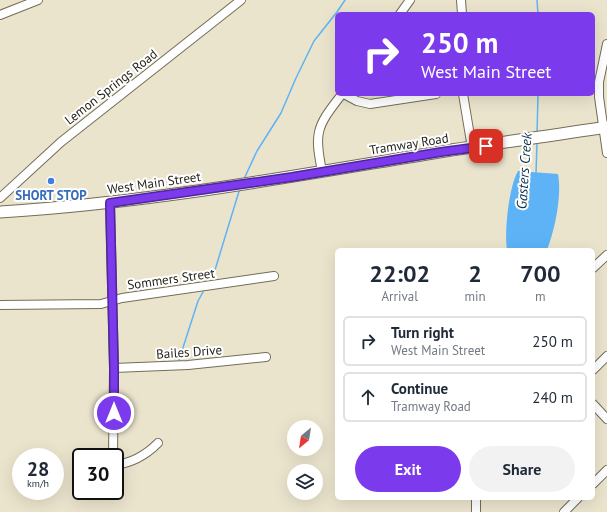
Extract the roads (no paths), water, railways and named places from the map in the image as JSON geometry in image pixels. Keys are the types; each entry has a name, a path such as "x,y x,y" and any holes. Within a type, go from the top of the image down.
{"main road":[{"name":"Tramway Road","path":"310,174 605,127"},
{"name":"West Main Street","path":"0,212 110,203 310,174"}],"street":[{"path":"0,15 38,0"},
{"name":"Lemon Springs Road","path":"0,198 61,142 241,0"},
{"path":"401,12 410,0"},
{"path":"461,0 462,12"},
{"path":"607,44 599,82 599,97 605,127 607,153"},
{"path":"322,172 318,146 319,131 342,96"},
{"path":"347,96 357,101 370,104 423,96"},
{"path":"463,96 472,148"},
{"path":"110,203 114,368 113,448"},
{"path":"595,266 607,255"},
{"name":"Sommers Street","path":"0,305 100,304 122,298 274,276"},
{"path":"595,365 607,356"},
{"name":"Bailes Drive","path":"114,368 188,365 266,357"},
{"path":"595,406 607,419"},
{"path":"124,464 138,459 158,443"},
{"path":"595,482 607,470"},
{"path":"476,500 476,512"},
{"path":"564,512 576,500"}],"water":[{"path":"518,171 558,174 559,192 557,212 548,248 507,248 506,232 508,209"}],"waterway":[{"path":"337,12 345,0"},
{"name":"Gasters Creek","path":"537,0 538,12"},
{"path":"244,179 257,151 281,113 314,41 335,15"},
{"name":"Gasters Creek","path":"537,134 538,96"},
{"name":"Gasters Creek","path":"536,174 537,142"},
{"path":"207,280 215,270 240,188"},
{"path":"179,360 198,301 203,292"}],"place":[{"name":"SHORT STOP","path":"51,181"}]}
